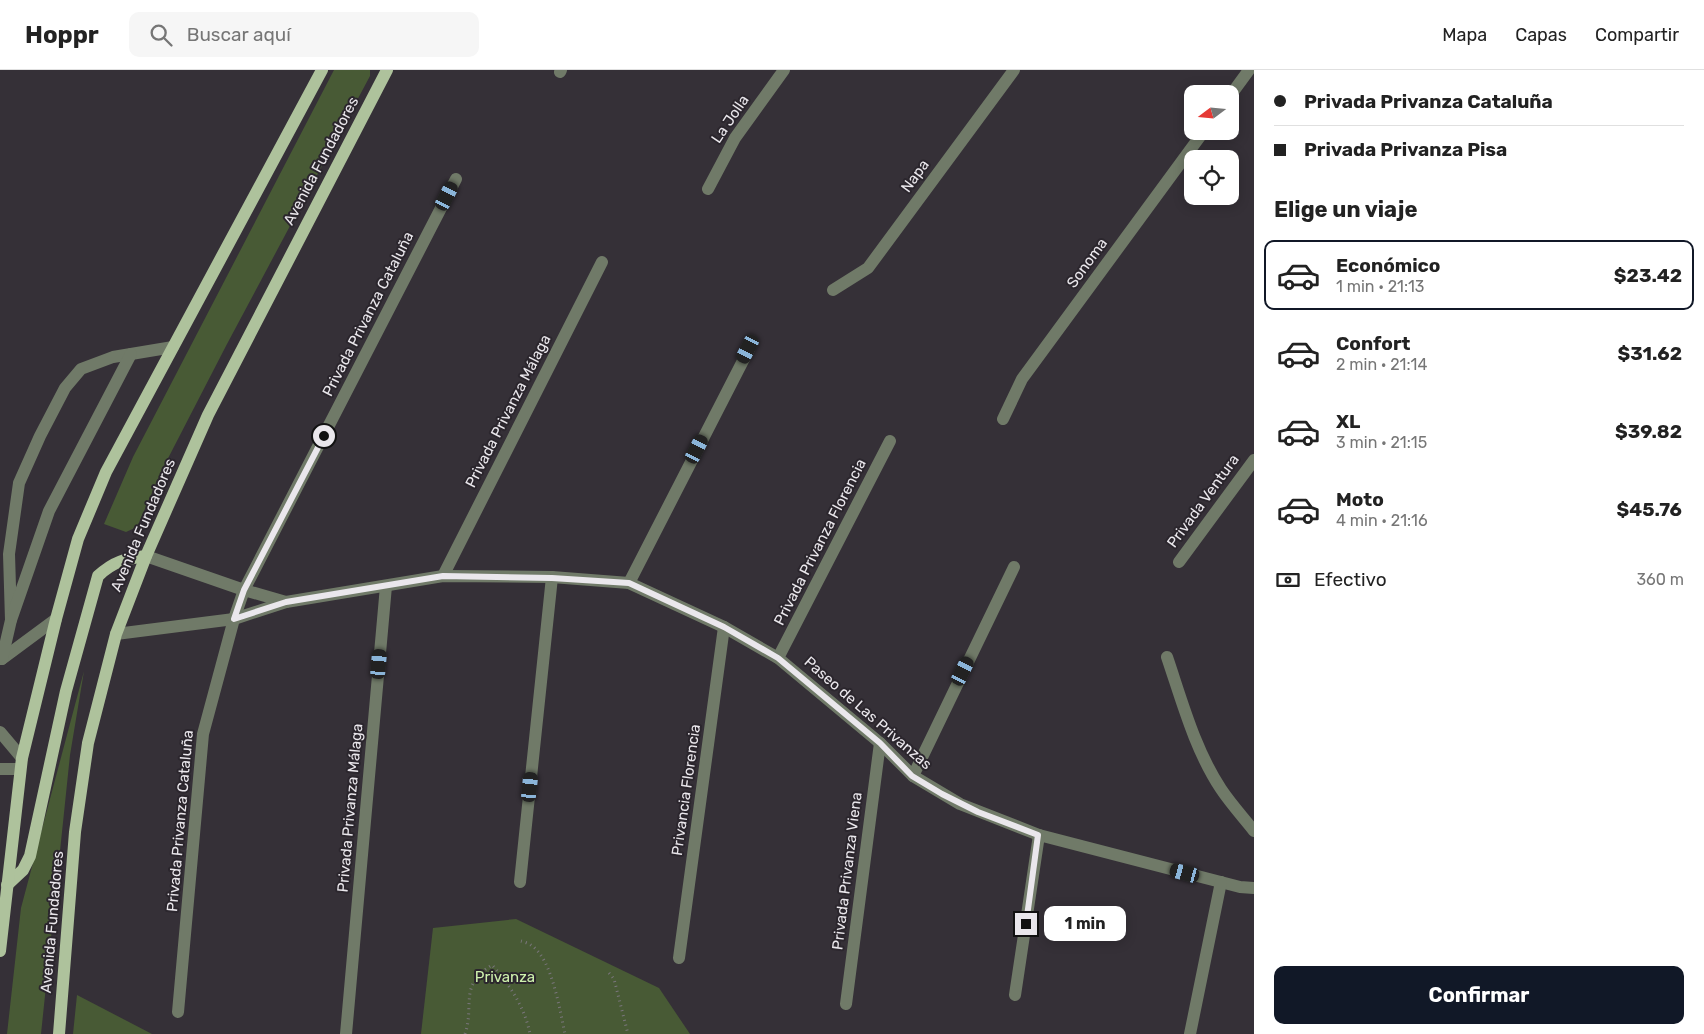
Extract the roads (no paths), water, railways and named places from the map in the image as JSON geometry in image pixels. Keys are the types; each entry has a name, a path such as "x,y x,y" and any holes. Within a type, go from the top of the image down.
{"main road":[{"path":"0,943 21,764 56,619 78,539 106,472 322,70"},
{"name":"Avenida Fundadores","path":"59,1034 77,822 88,743 116,634 146,556 208,415 387,70"},
{"path":"7,886 23,870 30,856 66,691 98,576 109,566 120,560 146,556"}],"street":[{"name":"La Jolla","path":"708,189 734,138 784,70"},
{"name":"Napa","path":"833,290 868,268 1014,70"},
{"path":"1239,85 1248,74"},
{"name":"Sonoma","path":"1003,419 1022,379 1197,140"},
{"name":"Privada Privanza Cataluña","path":"178,1012 203,734 234,619 244,590 456,179"},
{"name":"Privada Privanza Málaga","path":"443,576 602,262"},
{"path":"12,620 9,554 20,483 40,436 65,388 81,369 113,357 174,347"},
{"path":"629,583 748,349"},
{"path":"1,659 12,620 49,511 131,354"},
{"name":"Privada Privanza Florencia","path":"778,658 890,441"},
{"name":"Privada Ventura","path":"1178,562 1254,460"},
{"name":"Paseo de Las Privanzas","path":"146,556 244,590 286,602"},
{"path":"912,776 1014,567"},
{"name":"Paseo de Las Privanzas","path":"116,634 234,619 286,602 443,576 552,578 629,583 724,627 778,658 880,743 912,776 960,804 1038,835 1240,887 1254,888"},
{"path":"520,882 552,578"},
{"name":"Privada Privanza Málaga","path":"346,1034 386,586"},
{"path":"1,659 56,619"},
{"name":"Privancia Florencia","path":"679,958 724,627"},
{"path":"1167,657 1188,719 1203,755 1220,788 1254,831"},
{"path":"0,732 21,764 0,769"},
{"name":"Privada Privanza Viena","path":"846,1004 880,743"},
{"path":"1015,995 1038,835"},
{"path":"1190,1034 1221,882"}],"park label":[{"name":"Privanza","path":"505,977"}]}
